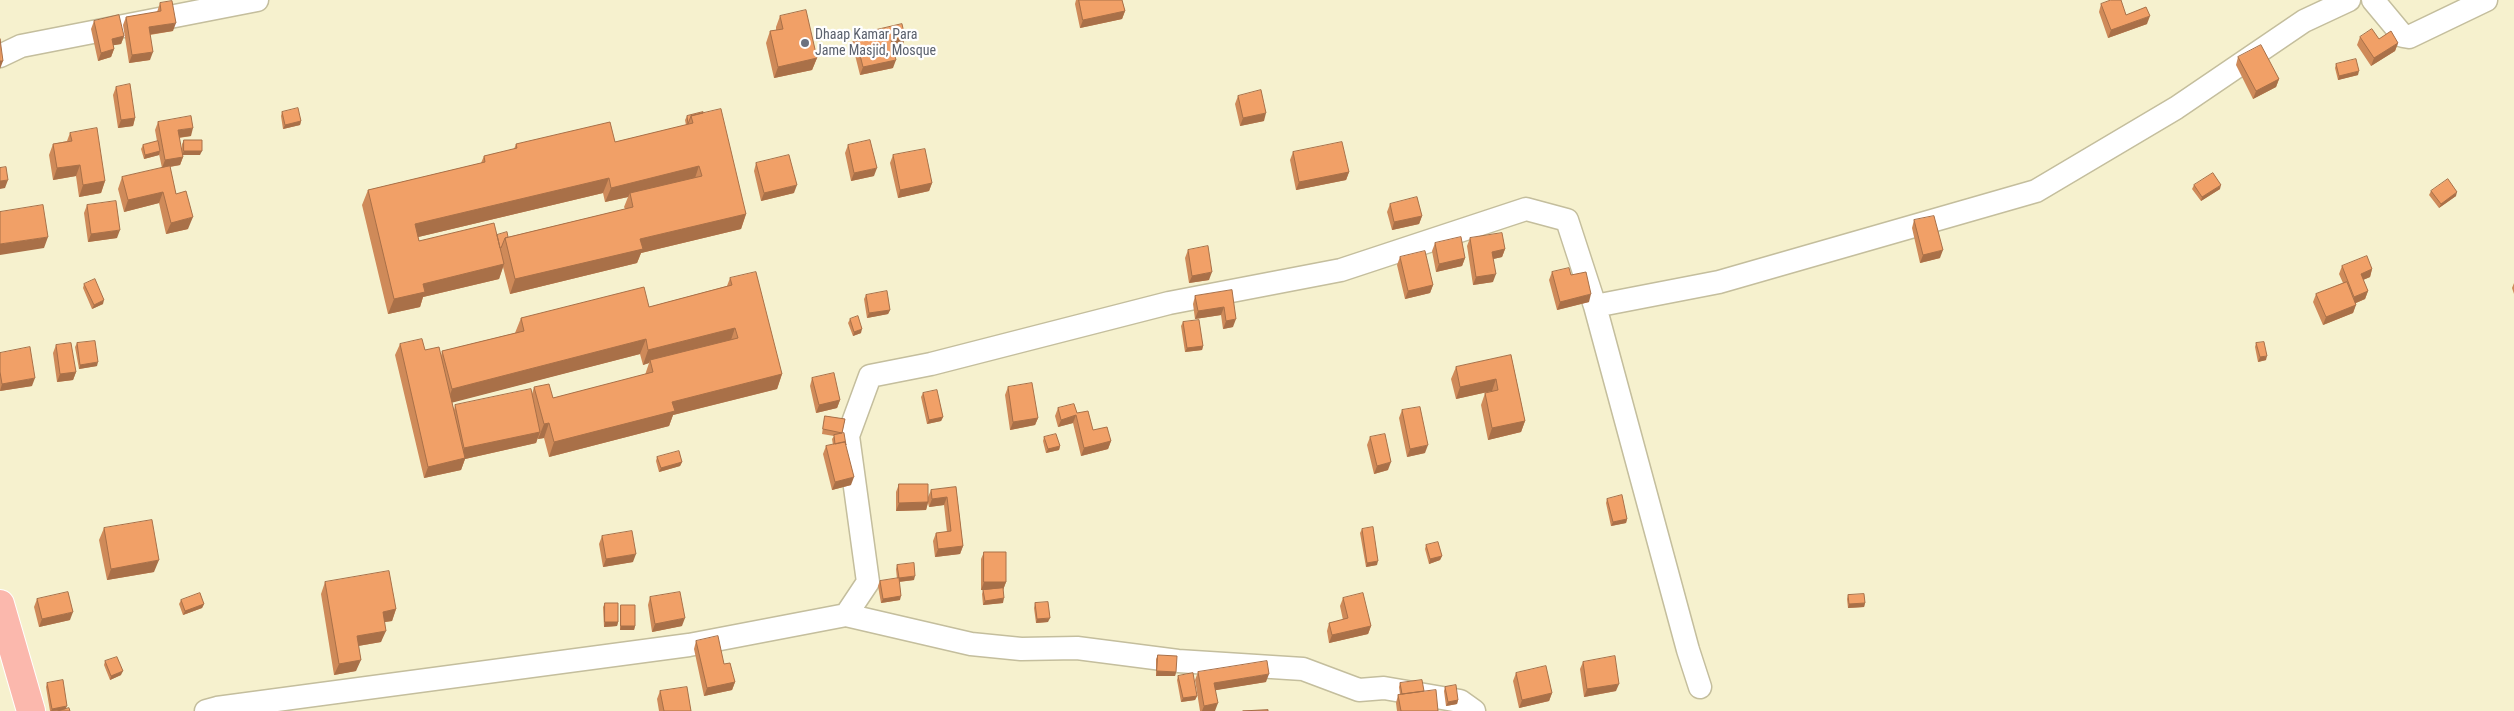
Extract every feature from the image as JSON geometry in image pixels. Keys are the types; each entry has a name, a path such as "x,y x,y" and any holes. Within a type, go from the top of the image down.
{"main road":[{"path":"0,604 31,711"}],"street":[{"path":"0,56 21,46 257,0"},
{"path":"1595,306 1718,282 2036,192 2176,108 2304,21 2349,0"},
{"path":"2373,0 2403,36 2409,37 2486,0"},
{"path":"846,615 868,582 848,436 870,376 931,364 1169,303 1341,270 1526,209 1566,220 1595,306 1688,650 1700,687"},
{"path":"206,711 227,706 689,645 846,615 971,644 1021,649 1077,648 1178,661 1303,669 1359,690 1384,688 1460,701 1474,711"}],"building":[{"path":"1079,0 1122,0 1125,11 1083,20"},
{"path":"2111,0 2121,0 2126,15 2146,7 2150,16 2111,30 2101,4"},
{"path":"172,1 176,23 149,27 153,52 132,55 126,17 161,11 160,3"},
{"path":"806,10 817,58 778,67 770,31 783,29 780,16"},
{"path":"119,15 124,36 112,39 114,49 101,53 94,21"},
{"path":"902,24 905,37 891,40 896,60 863,67 855,35"},
{"path":"2372,29 2379,39 2391,31 2398,43 2374,58 2360,37"},
{"path":"0,39 3,61 0,61"},
{"path":"2261,45 2279,79 2256,91 2238,57"},
{"path":"2356,59 2359,71 2339,76 2336,64"},
{"path":"130,84 135,118 121,120 116,87"},
{"path":"1261,90 1266,113 1243,118 1238,96"},
{"path":"298,108 301,121 285,125 282,112"},
{"path":"721,109 746,214 640,239 643,249 515,279 505,238 633,207 630,193 702,176 699,166 611,188 609,178 415,224 419,241 494,223 504,264 423,284 425,292 394,299 368,190 485,162 484,156 517,148 516,144 610,122 615,142 693,123 691,116"},
{"path":"703,112 691,116 688,124 687,116"},
{"path":"191,116 193,128 178,130 183,157 165,160 158,122"},
{"path":"97,128 105,181 83,185 80,165 57,168 53,144 72,141 70,133"},
{"path":"184,140 202,140 202,151 184,151"},
{"path":"870,140 877,168 854,173 848,145"},
{"path":"158,141 160,151 145,155 143,145"},
{"path":"1342,142 1349,172 1299,182 1293,152"},
{"path":"925,149 932,183 900,190 893,155"},
{"path":"789,155 797,185 764,193 756,163"},
{"path":"170,166 176,194 186,191 193,217 171,223 163,192 128,200 122,177"},
{"path":"6,167 8,180 0,181 0,168"},
{"path":"2213,173 2221,185 2202,197 2194,185"},
{"path":"2448,179 2457,192 2441,204 2431,191"},
{"path":"1417,197 1422,216 1394,222 1390,204"},
{"path":"116,201 120,230 91,234 87,205"},
{"path":"43,205 48,237 0,244 0,212"},
{"path":"1934,216 1943,250 1923,255 1914,220"},
{"path":"507,232 508,237 505,238 500,248 497,235"},
{"path":"1502,233 1505,249 1492,252 1496,274 1476,277 1470,238"},
{"path":"1461,237 1465,258 1439,264 1435,243"},
{"path":"1208,246 1212,272 1192,276 1188,250"},
{"path":"1425,251 1433,285 1408,291 1400,257"},
{"path":"2367,256 2372,269 2361,274 2368,291 2354,297 2342,266"},
{"path":"1569,268 1571,275 1586,272 1591,294 1560,302 1552,272"},
{"path":"756,272 782,374 672,402 675,411 554,442 549,423 544,424 534,387 549,384 553,398 653,372 650,360 738,338 735,328 648,350 646,339 452,389 442,351 524,331 521,318 644,287 649,307 732,285 730,278"},
{"path":"95,279 104,300 94,305 84,284"},
{"path":"2347,282 2356,305 2326,317 2316,294"},
{"path":"1232,290 1236,319 1226,321 1224,307 1198,311 1195,296"},
{"path":"887,291 890,310 869,313 866,295"},
{"path":"858,316 862,329 854,332 850,319"},
{"path":"1199,320 1203,346 1187,348 1183,322"},
{"path":"422,339 425,350 439,347 465,458 428,467 400,344"},
{"path":"95,341 98,362 80,365 77,343"},
{"path":"2264,342 2267,356 2260,357 2256,343"},
{"path":"71,343 76,372 60,374 56,345"},
{"path":"30,347 35,378 2,384 0,353"},
{"path":"1511,355 1525,421 1492,428 1485,393 1498,390 1496,379 1460,387 1456,367"},
{"path":"834,373 840,400 819,405 812,378"},
{"path":"1032,383 1038,418 1013,422 1008,387"},
{"path":"531,389 540,432 464,448 455,405"},
{"path":"937,390 943,417 929,420 923,393"},
{"path":"1074,404 1077,413 1088,411 1093,430 1107,427 1111,441 1084,448 1076,415 1061,420 1058,408"},
{"path":"1420,407 1428,445 1410,449 1402,410"},
{"path":"825,416 845,419 842,433 823,429"},
{"path":"844,433 846,445 845,442 835,444 834,435"},
{"path":"1056,434 1060,446 1048,449 1044,437"},
{"path":"1385,434 1391,462 1377,466 1370,437"},
{"path":"845,442 854,477 835,482 826,446"},
{"path":"679,451 682,462 661,468 657,457"},
{"path":"899,484 928,484 928,502 899,503"},
{"path":"956,487 963,546 938,549 936,533 951,531 947,497 932,499 931,490"},
{"path":"1622,495 1627,519 1613,522 1607,499"},
{"path":"152,520 159,560 111,569 104,528"},
{"path":"1373,527 1378,561 1367,563 1362,529"},
{"path":"632,531 636,554 606,559 602,536"},
{"path":"1438,542 1442,556 1430,559 1426,545"},
{"path":"984,552 1006,552 1006,582 984,582"},
{"path":"914,563 915,576 899,578 897,565"},
{"path":"389,571 396,609 383,612 386,631 357,636 361,660 339,664 325,582"},
{"path":"899,578 901,596 883,599 880,581"},
{"path":"1003,588 1004,598 985,601 983,590"},
{"path":"68,592 73,612 42,619 37,599"},
{"path":"680,592 685,618 655,624 650,597"},
{"path":"200,593 204,604 185,611 181,600"},
{"path":"1363,593 1371,626 1332,635 1329,623 1348,618 1343,598"},
{"path":"1864,594 1865,603 1849,604 1848,595"},
{"path":"1048,602 1050,618 1037,619 1035,603"},
{"path":"605,603 618,603 618,622 605,622"},
{"path":"621,605 635,605 635,626 621,626"},
{"path":"718,636 724,664 730,663 735,682 707,688 696,641"},
{"path":"1158,655 1177,656 1176,672 1157,671"},
{"path":"1615,656 1619,684 1587,689 1583,662"},
{"path":"117,657 123,671 111,676 105,661"},
{"path":"1267,661 1269,674 1214,683 1218,703 1204,706 1198,672"},
{"path":"1546,666 1552,693 1522,700 1516,673"},
{"path":"1193,673 1197,696 1183,698 1178,676"},
{"path":"63,680 67,706 52,709 47,683"},
{"path":"1422,680 1424,691 1402,694 1400,683"},
{"path":"1456,685 1458,700 1448,702 1445,687"},
{"path":"687,687 691,711 664,711 660,691"},
{"path":"1436,690 1438,711 1401,711 1398,695"},
{"path":"69,708 70,711 58,711"}],"place":[{"name":"Dhaap Kamar Para Jame Masjid, Mosque","path":"805,43"}]}
